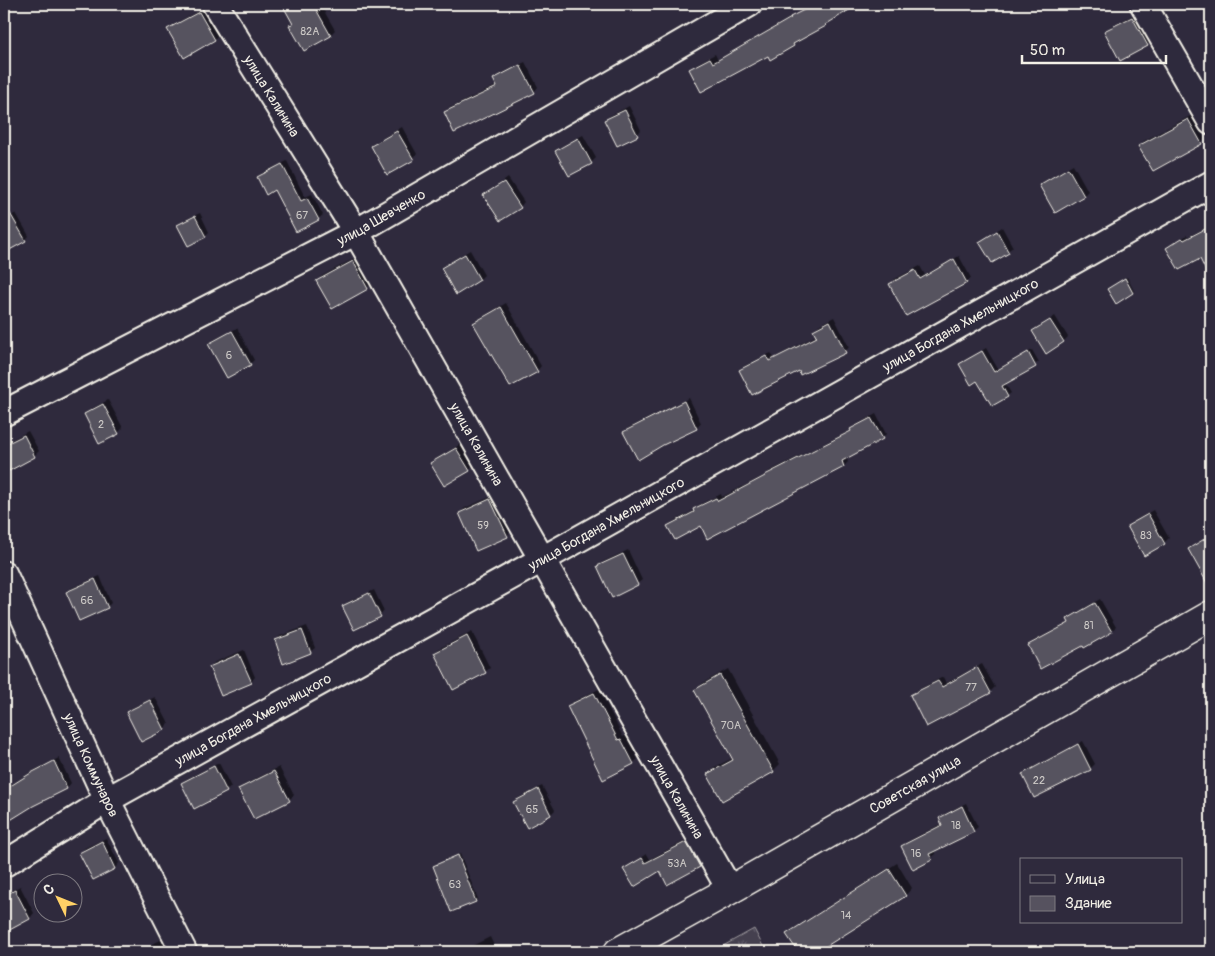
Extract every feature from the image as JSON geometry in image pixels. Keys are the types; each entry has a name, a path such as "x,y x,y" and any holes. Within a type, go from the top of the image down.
{"highway":[{"name":"Советская улица","path":"618,952 1211,615"}],"street":[{"name":"улица Калинина","path":"215,4 356,232 730,890"},
{"name":"улица Шевченко","path":"4,413 356,232 750,4"},
{"path":"1143,4 1211,122"},
{"name":"улица Богдана Хмельницкого","path":"4,864 107,800 543,560 1211,184"},
{"name":"улица Коммунаров","path":"4,574 107,800 184,952"}],"green space":[{"path":"754,929 766,952 712,952"}],"building":[{"path":"282,4 313,4 331,36 304,51 289,25 293,24"},
{"path":"816,4 859,4 770,60 768,56 701,92 689,69 710,58 713,63 790,17"},
{"path":"199,12 215,40 184,58 167,29"},
{"path":"1132,17 1148,46 1120,61 1104,31"},
{"path":"520,65 535,93 454,133 444,112 497,87 493,79"},
{"path":"625,110 638,136 617,146 604,120"},
{"path":"1188,119 1202,144 1153,171 1138,146"},
{"path":"397,131 414,160 387,175 371,146"},
{"path":"578,138 592,164 569,176 555,151"},
{"path":"282,164 301,201 307,198 319,220 296,232 274,190 266,195 257,177"},
{"path":"1068,168 1084,196 1055,213 1039,185"},
{"path":"504,182 521,208 500,221 483,195"},
{"path":"4,203 26,241 4,253"},
{"path":"195,216 206,237 188,246 177,225"},
{"path":"1207,228 1211,237 1211,281 1200,259 1179,270 1166,248 1182,238 1184,240"},
{"path":"997,231 1009,253 992,263 979,242"},
{"path":"465,254 480,280 456,295 441,268"},
{"path":"954,259 967,283 906,316 889,284 915,270 920,279"},
{"path":"353,261 368,289 332,309 316,281"},
{"path":"1125,278 1133,293 1116,304 1107,289"},
{"path":"501,307 538,372 510,387 473,323"},
{"path":"1050,320 1064,342 1046,354 1032,331"},
{"path":"830,321 846,353 800,375 799,371 752,395 739,370 766,356 769,361 817,337 813,330"},
{"path":"232,331 251,365 227,378 208,344"},
{"path":"982,351 994,372 1028,352 1036,367 1002,386 1008,397 992,406 977,381 971,385 959,364"},
{"path":"684,401 697,429 663,445 638,460 623,432"},
{"path":"103,404 119,434 99,444 84,414"},
{"path":"871,418 883,439 842,461 844,467 707,539 701,526 675,540 667,526 694,512 693,509 716,498 718,501 851,431 850,429"},
{"path":"24,435 35,457 9,471 4,460 4,445"},
{"path":"456,448 470,471 444,486 430,463"},
{"path":"490,499 508,537 476,551 459,513"},
{"path":"1148,514 1165,544 1144,556 1127,526"},
{"path":"1211,535 1211,590 1188,549"},
{"path":"623,554 638,585 612,598 597,566"},
{"path":"95,579 108,608 79,621 66,592"},
{"path":"369,593 381,617 354,630 342,606"},
{"path":"1095,603 1112,632 1040,669 1028,645 1069,623 1067,619"},
{"path":"302,630 311,653 283,664 275,640"},
{"path":"467,636 486,673 453,690 434,653"},
{"path":"239,654 252,683 221,696 209,667"},
{"path":"977,667 991,693 926,727 910,695 938,681 942,687"},
{"path":"720,675 774,772 722,801 707,774 733,760 694,690"},
{"path":"594,693 618,740 621,739 634,764 603,780 567,706"},
{"path":"150,700 165,730 141,742 126,712"},
{"path":"1078,744 1091,770 1034,798 1022,774"},
{"path":"54,761 67,789 33,806 4,824 4,790"},
{"path":"214,766 227,792 194,809 181,783"},
{"path":"274,771 290,801 254,819 238,789"},
{"path":"538,789 551,815 527,828 513,802"},
{"path":"962,806 974,832 929,854 932,860 913,870 901,846 942,825 939,818"},
{"path":"102,841 115,869 93,880 79,853"},
{"path":"686,842 700,867 667,885 660,871 634,887 623,869 642,858 645,863"},
{"path":"458,855 476,902 451,912 433,866"},
{"path":"889,869 906,896 817,952 798,952 786,934"},
{"path":"15,890 30,919 4,933 4,896"}]}
